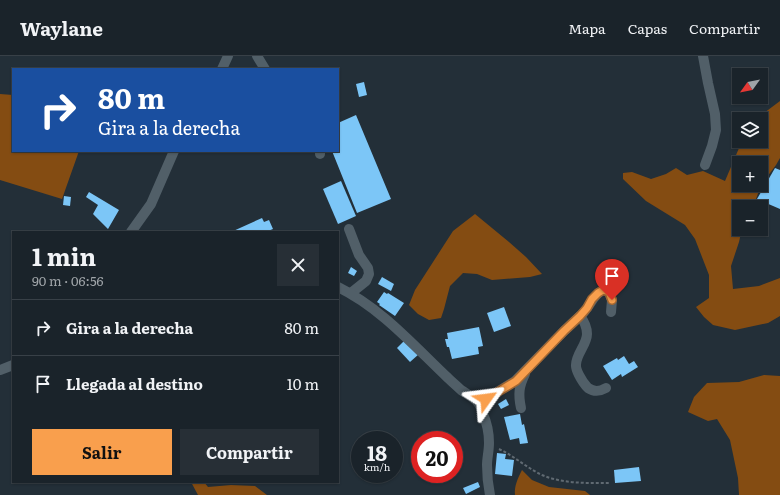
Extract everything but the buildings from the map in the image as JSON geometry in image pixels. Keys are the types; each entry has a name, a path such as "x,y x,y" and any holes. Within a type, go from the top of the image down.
{"street":[{"path":"222,68 228,56"},
{"path":"257,56 264,68"},
{"path":"703,56 715,114 716,130 705,165"},
{"path":"132,231 151,204 174,152"},
{"path":"349,229 359,255 368,268 369,274 366,281 351,293"},
{"path":"339,287 351,293 387,319 449,379 479,403 488,430 489,444 487,469 490,495"},
{"path":"479,403 516,381 580,316 592,299 603,290 609,292 612,300 611,312"},
{"path":"580,316 584,322 587,334 576,367 580,378 587,387 594,391 600,391 606,388"},
{"path":"0,370 12,365"},
{"path":"521,408 520,384 527,370"}],"path":[{"path":"489,444 513,456 525,465 550,478 562,481 610,483"}],"shaded area":[{"path":"0,94 12,95 12,152 79,152 62,199 0,180"},
{"path":"780,101 780,158 768,176 768,156 736,156 739,148 768,148 768,112 765,112"},
{"path":"732,165 732,192 758,192 756,200 732,200 732,236 740,236 731,266 733,289 759,286 780,278 780,316 768,323 735,330 713,325 696,307 709,298 709,275 695,239 685,225 646,201 623,179 623,173 632,172 651,179 666,174 676,168 687,175 703,171 725,181"},
{"path":"475,214 526,257 542,274 530,277 492,280 477,274 463,273 450,286 441,318 429,320 418,314 409,305 415,290 453,231"},
{"path":"764,375 780,376 780,495 739,495 738,478 730,440 717,419 708,421 688,412 694,397 707,383 739,382"},
{"path":"522,470 532,480 549,487 585,491 590,495 515,495 516,485"},
{"path":"192,483 205,483 208,487 231,485 255,486 267,495 198,495"}],"route":[{"path":"486,399 516,381 580,316 598,293 603,290 609,292 612,300"}]}
